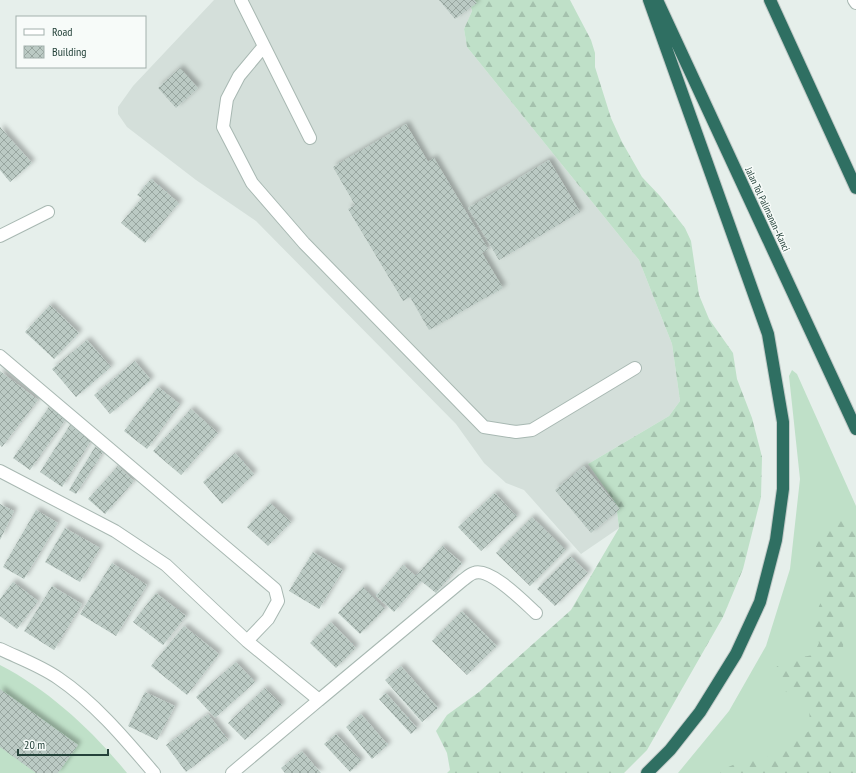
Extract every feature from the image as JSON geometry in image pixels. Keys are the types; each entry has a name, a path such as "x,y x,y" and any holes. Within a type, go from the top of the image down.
{"highway":[{"path":"646,773 670,750 700,712 736,654 760,602 776,540 783,489 783,422 768,334 740,260 682,89 648,0"},
{"name":"Jalan Tol Palimanan–Kanci","path":"657,0 856,428"},
{"path":"770,0 856,188"}],"street":[{"path":"241,0 310,138"},
{"path":"264,46 239,76 227,99 223,127 252,183 304,242 484,427 516,432 532,430 635,368"},
{"path":"0,236 48,212"},
{"path":"0,356 275,589 278,601 268,619 247,641"},
{"path":"0,471 114,531 166,565 247,641 319,700"},
{"path":"232,773 474,572 486,573 495,578 536,613"},
{"path":"0,649 57,677 70,686 116,730 154,773"}],"shaded area":[{"path":"214,0 469,0 472,11 464,29 467,47 639,260 672,344 680,401 669,416 588,464 616,504 619,528 581,554 524,490 506,483 484,463 456,424 256,221 196,180 127,127 118,114 118,107 133,86"}],"green space":[{"path":"469,0 570,0 591,40 595,53 595,67 611,118 622,142 642,177 660,196 685,228 691,241 699,295 709,319 733,353 737,379 752,418 762,457 761,497 743,569 723,617 647,750 624,773 447,773 450,770 447,753 436,731 447,715 479,692 571,610 619,528 616,504 588,464 669,416 680,401 672,344 639,260 467,47 464,29 472,11"},
{"path":"792,370 797,374 856,506 856,773 678,773 729,711 766,646 790,569 800,479 789,376"},
{"path":"842,515 854,521 856,525 856,595 853,602 844,612 843,652 837,664 836,677 856,686 856,773 720,773 735,764 764,758 777,753 794,743 810,730 809,704 799,694 786,692 777,682 775,668 786,660 813,655 819,643 814,622 819,606 826,593 815,564 815,550 822,529 829,518"},
{"path":"0,665 36,686 69,712 114,757 127,773 0,773"}],"building":[{"path":"439,0 474,0 477,3 455,19"},
{"path":"180,68 198,88 176,108 158,88"},
{"path":"406,124 428,162 434,158 488,249 482,253 503,288 429,330 410,297 403,301 348,209 355,205 333,167"},
{"path":"0,127 32,163 10,182 0,170"},
{"path":"549,160 580,212 499,260 468,208"},
{"path":"151,179 179,203 145,243 121,223 142,198 137,195"},
{"path":"50,305 79,333 54,359 25,332"},
{"path":"87,340 111,367 76,397 52,369"},
{"path":"135,361 151,380 110,414 94,395"},
{"path":"0,371 38,400 2,447 0,445"},
{"path":"158,387 180,404 147,449 124,431"},
{"path":"49,407 66,419 30,470 13,458"},
{"path":"191,409 218,433 181,475 153,451"},
{"path":"70,425 92,439 62,487 40,472"},
{"path":"95,447 103,452 76,494 69,490"},
{"path":"235,453 254,474 222,504 203,482"},
{"path":"118,466 134,481 105,514 88,499"},
{"path":"584,466 620,509 591,533 555,490"},
{"path":"495,493 517,517 481,551 458,527"},
{"path":"270,503 291,522 268,546 247,527"},
{"path":"0,504 14,511 0,540"},
{"path":"36,510 58,523 24,579 3,567"},
{"path":"532,517 566,550 530,586 496,553"},
{"path":"65,528 100,548 80,582 45,562"},
{"path":"442,546 462,563 436,593 421,581 394,612 376,596 403,565 416,576"},
{"path":"313,552 343,570 319,609 289,591"},
{"path":"570,556 588,573 555,606 537,589"},
{"path":"112,563 147,585 116,636 80,614"},
{"path":"13,582 38,601 17,629 0,616 0,599"},
{"path":"52,586 82,604 54,650 24,631"},
{"path":"363,587 385,609 360,634 338,613"},
{"path":"156,593 186,616 163,645 133,622"},
{"path":"462,611 497,646 467,675 432,641"},
{"path":"331,622 356,648 336,668 310,643"},
{"path":"184,626 219,654 187,695 151,666"},
{"path":"236,662 255,682 215,718 196,697"},
{"path":"401,666 438,708 422,722 385,680"},
{"path":"265,688 282,705 245,740 228,723"},
{"path":"0,689 78,745 58,773 36,773 0,747"},
{"path":"145,692 175,706 157,740 128,726"},
{"path":"386,693 417,728 411,734 379,699"},
{"path":"208,714 228,740 186,772 166,745"},
{"path":"361,714 388,745 372,759 346,727"},
{"path":"336,734 361,761 350,772 324,744"},
{"path":"302,751 321,773 285,773 281,768"}]}
